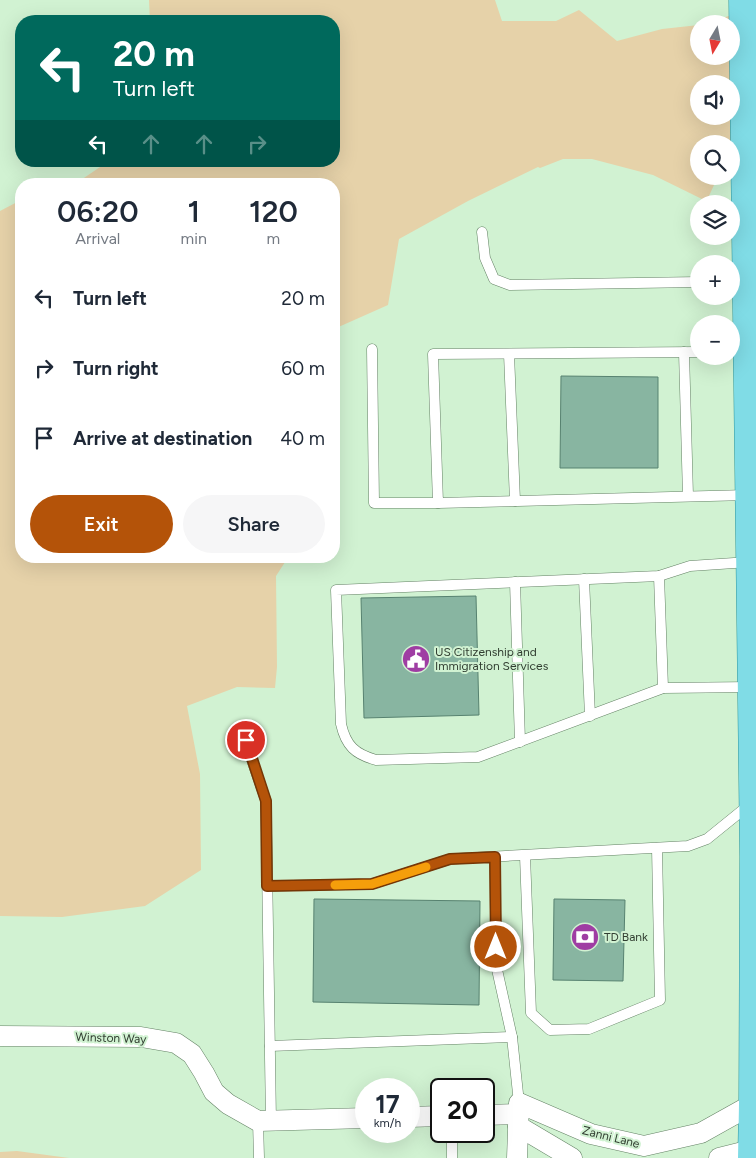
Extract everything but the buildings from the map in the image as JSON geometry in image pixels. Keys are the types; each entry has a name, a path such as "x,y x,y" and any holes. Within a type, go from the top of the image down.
{"main road":[{"path":"743,0 750,57 751,225 743,352 753,493 750,562 754,715 755,1076 753,1134"}],"street":[{"name":"Winston Way","path":"0,1036 141,1037 176,1043 192,1054 214,1092 228,1104 264,1121"},
{"path":"495,1115 518,1114 572,1158"},
{"path":"517,1158 518,1114"},
{"name":"Zanni Lane","path":"518,1114 644,1146 701,1133 753,1134"},
{"path":"264,1121 355,1118"},
{"path":"719,1158 753,1134"}],"lane":[{"path":"482,232 485,258 494,279 510,285 690,282"},
{"path":"372,349 374,503 515,501 753,493"},
{"path":"684,352 688,496"},
{"path":"438,503 434,354 690,352"},
{"path":"509,354 515,501"},
{"path":"750,562 690,566 659,576 336,590 341,724 344,738 353,749 364,756 376,760 478,757 663,688 753,675"},
{"path":"659,576 663,688"},
{"path":"584,579 590,716"},
{"path":"515,582 520,742"},
{"path":"246,740 266,801 270,1046 259,1158"},
{"path":"267,886 372,884 450,859 688,846 707,839 753,802"},
{"path":"525,856 531,1013 550,1030 589,1029 660,1000 657,848"},
{"path":"495,857 496,965 512,1037 518,1114"},
{"path":"270,1046 512,1037"},
{"path":"452,1143 452,1158"}],"shaded area":[{"path":"149,0 495,0 502,21 556,21 579,10 617,41 662,29 690,26 690,65 737,65 736,75 690,75 690,125 732,125 732,135 690,135 690,185 714,185 709,195 694,195 653,175 592,159 563,159 540,168 538,167 468,201 399,239 388,305 340,326 340,178 84,178 100,167 340,167 340,15 150,15"},
{"path":"741,12 740,25 740,15 732,15"},
{"path":"15,203 15,563 284,563 276,576 277,667 275,688 237,687 187,706 200,774 201,870 145,906 62,917 0,916 0,211"},
{"path":"17,1151 69,1158 0,1158 0,1152"}],"slow traffic":[{"path":"335,885 372,884 426,867"}],"place":[{"name":"US Citizenship and Immigration Services","path":"416,659"},
{"name":"TD Bank","path":"585,937"}],"route":[{"path":"246,740 266,801 267,886 372,884 450,859 495,857 496,947"}]}
